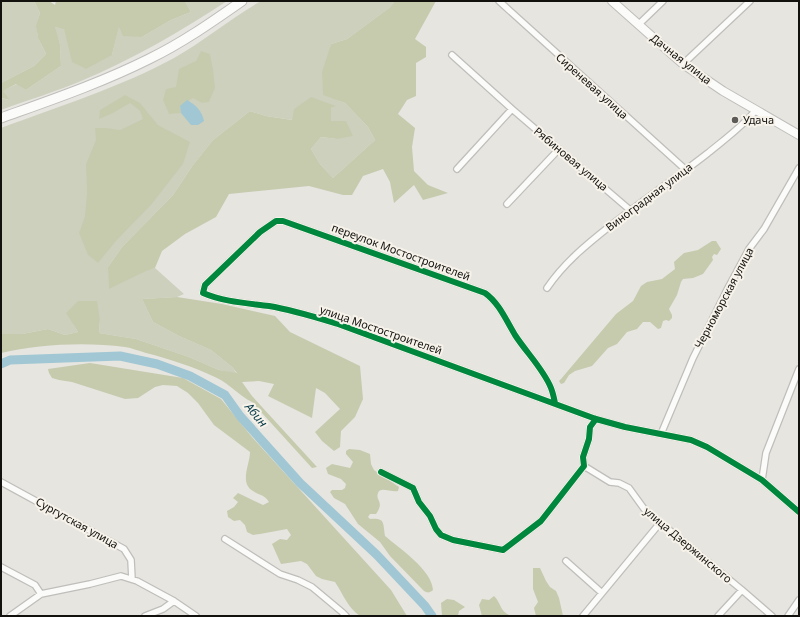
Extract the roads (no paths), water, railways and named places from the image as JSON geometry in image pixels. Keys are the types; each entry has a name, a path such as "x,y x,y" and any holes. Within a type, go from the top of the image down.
{"highway":[{"path":"1,118 93,84 150,59 201,30 242,1"}],"main road":[{"name":"Дачная улица","path":"612,1 684,64 723,91 799,135"}],"street":[{"name":"Сиреневая улица","path":"499,1 686,170"},
{"path":"638,25 663,1"},
{"path":"684,64 750,1"},
{"name":"Рябиновая улица","path":"452,55 512,109 630,210"},
{"path":"457,169 512,109"},
{"name":"Виноградная улица","path":"547,288 559,272 581,249 630,210 686,170 744,125 756,110"},
{"path":"507,204 559,149"},
{"name":"Черноморская улица","path":"661,434 693,358 727,290 749,250 764,229 799,168"},
{"name":"переулок Мостостроителей","path":"205,285 260,232 276,221 283,221 485,293 492,298 499,307 515,335 545,378 551,388 555,403"},
{"name":"улица Мостостроителей","path":"205,285 203,293 213,297 235,302 270,306 338,324 555,403"},
{"path":"762,480 766,453 799,369"},
{"path":"555,403 596,419 625,427 691,440 707,447 762,480 799,512"},
{"path":"381,472 413,488 419,502 430,516 436,529 441,535 453,540 504,550 541,521 584,466 583,457 589,439 590,428 596,419"},
{"name":"улица Дзержинского","path":"584,466 610,482 619,483 629,488 645,510 772,616"},
{"name":"Сургутская улица","path":"1,482 124,548 131,560 132,579"},
{"path":"583,616 660,523"},
{"path":"225,540 280,574 298,580 312,587 346,616"},
{"path":"566,560 602,593"},
{"path":"1,566 35,584 41,594"},
{"path":"10,616 41,594 121,576 137,581 174,601 196,616"},
{"path":"718,616 742,590"},
{"path":"788,616 799,600"},
{"path":"145,616 163,609 174,601"}],"water":[{"path":"187,100 196,106 202,114 204,121 198,125 191,125 181,113 180,106"}],"waterway":[{"name":"Абин","path":"1,364 10,360 120,356 157,364 190,376 225,395 240,416 300,483 377,555 425,606 432,616"}],"place":[{"name":"Удача","path":"735,120"}]}
